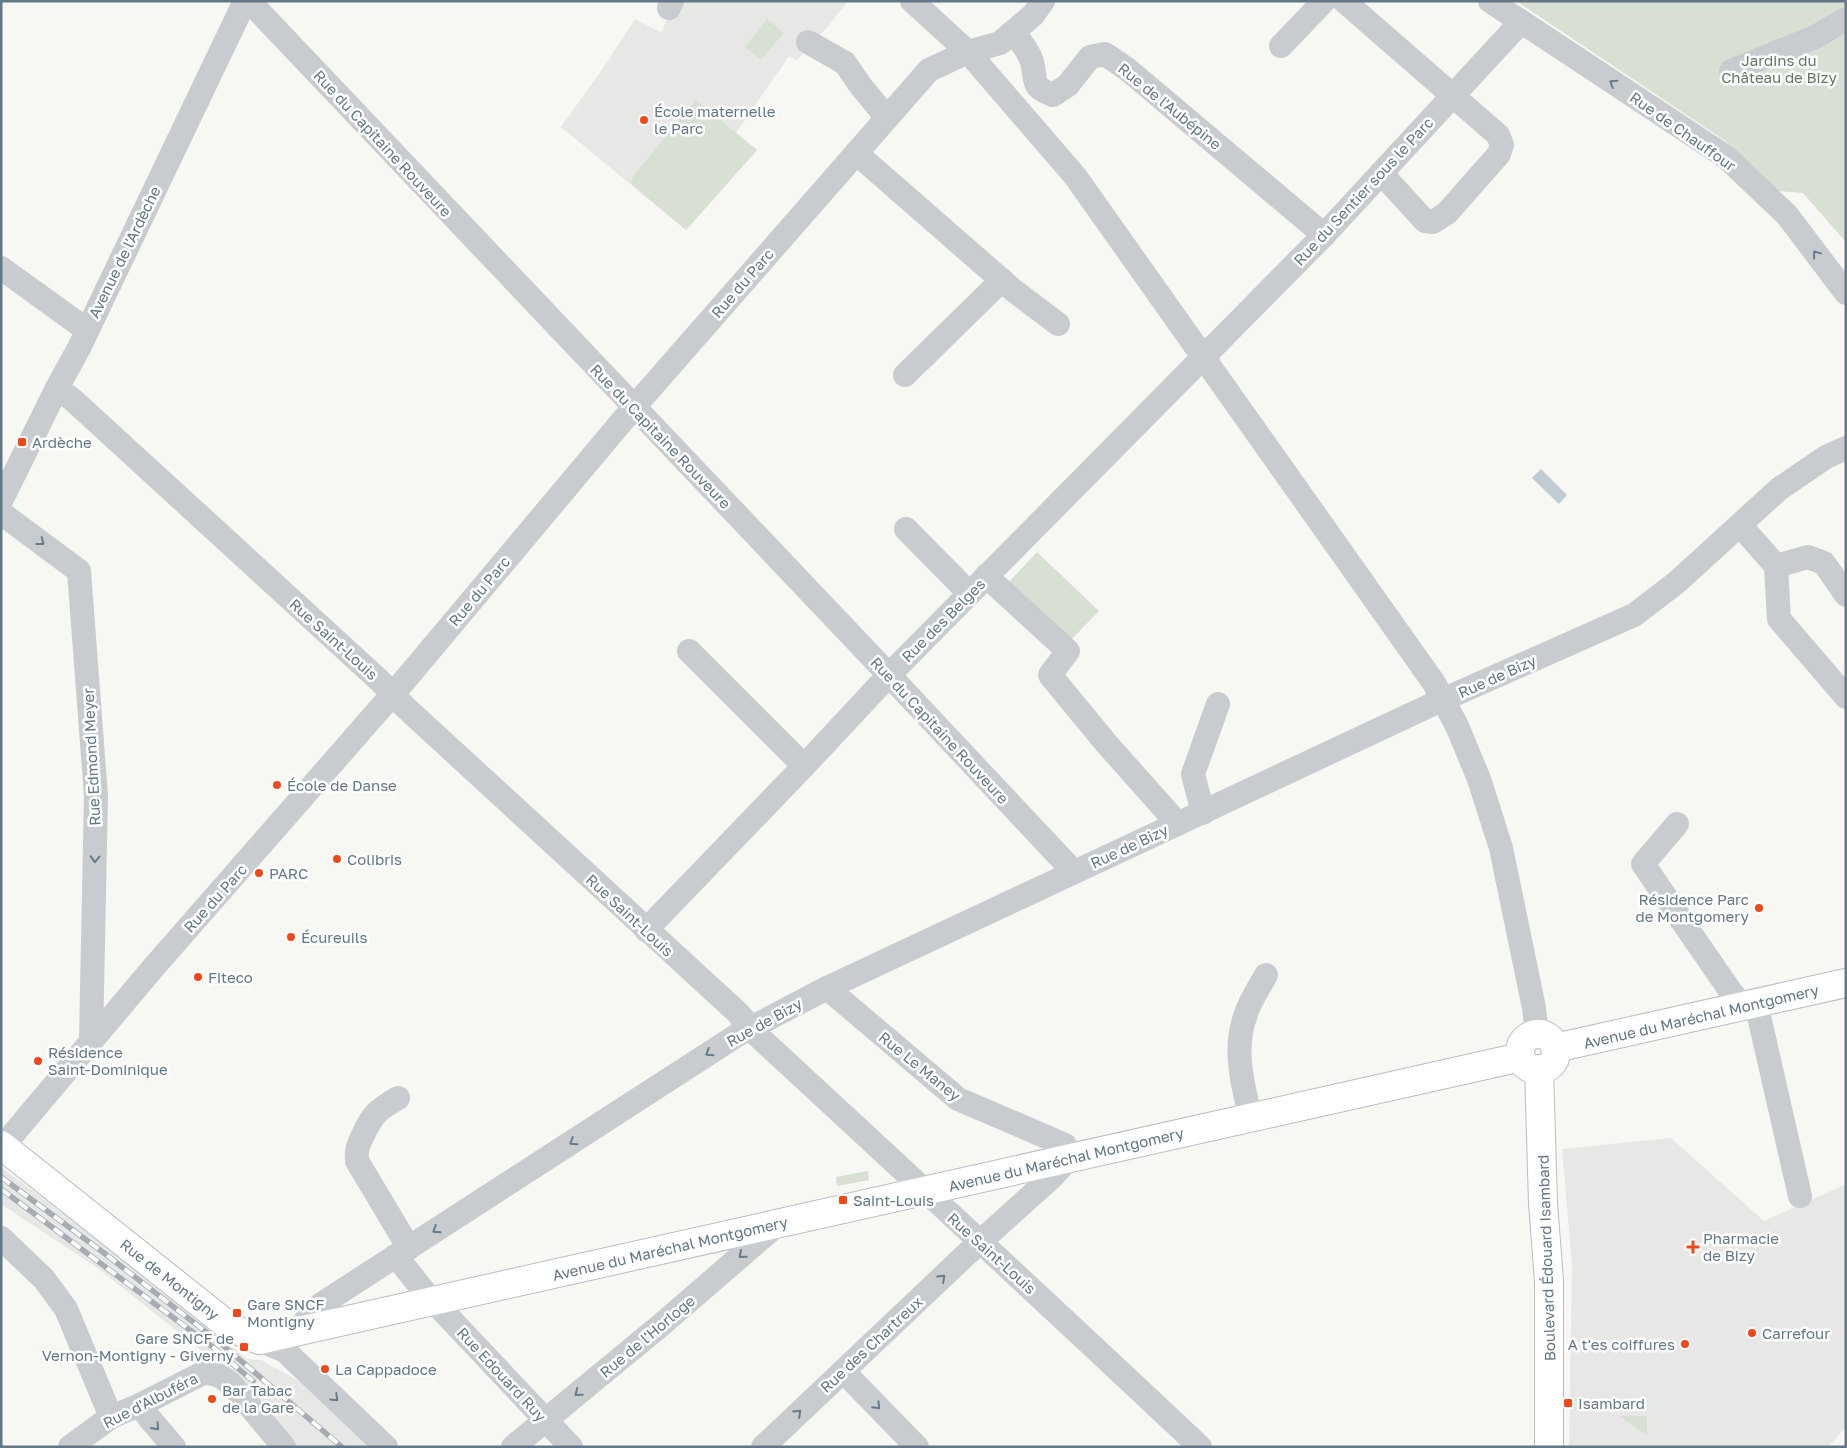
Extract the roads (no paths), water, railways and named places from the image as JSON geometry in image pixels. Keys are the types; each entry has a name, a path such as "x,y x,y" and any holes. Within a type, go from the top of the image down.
{"main road":[{"name":"Avenue du Maréchal Montgomery","path":"1546,1041 1749,1004 1846,983"},
{"path":"1530,1063 1552,1064 1555,1058 1546,1041"},
{"name":"Avenue du Maréchal Montgomery","path":"259,1340 1251,1118 1530,1063"},
{"name":"Boulevard Édouard Isambard","path":"1530,1063 1549,1281 1549,1447"},
{"name":"Rue de Montigny","path":"2,1146 230,1326 259,1340"}],"street":[{"name":"Avenue de l'Ardèche","path":"1,501 56,388 87,330 245,1"},
{"name":"Rue du Capitaine Rouveure","path":"249,1 1074,872"},
{"path":"912,1 968,52 1075,176 1434,683 1457,726 1475,770 1502,848 1534,1008 1546,1041"},
{"name":"Rue du Parc","path":"2,1146 91,1040 393,694 634,407 929,70 968,52 1000,43 1033,15 1043,1"},
{"path":"1282,46 1324,1"},
{"path":"1344,1 1498,135 1502,145 1499,154 1447,213 1433,222 1425,221 1381,174"},
{"name":"Rue de Chauffour","path":"1490,1 1726,157 1787,216 1846,293"},
{"path":"1731,71 1815,38 1846,19"},
{"name":"Rue du Sentier sous le Parc","path":"1204,358 1324,235 1521,22"},
{"name":"Rue de l'Aubépine","path":"1013,32 1024,45 1032,62 1034,80 1042,91 1053,95 1068,85 1090,57 1105,54 1127,69 1324,235"},
{"path":"808,42 845,63 886,118"},
{"path":"856,153 1002,280 1058,324"},
{"path":"1,268 87,330"},
{"path":"906,375 1002,280"},
{"name":"Rue des Belges","path":"646,930 889,675 1152,407 1204,358"},
{"name":"Rue Saint-Louis","path":"56,388 73,400 737,1012 750,1027 924,1191 1200,1447"},
{"name":"Rue de Bizy","path":"304,1330 305,1321 320,1305 750,1027 827,988 1443,700 1634,615 1676,583 1779,489 1826,457 1846,448"},
{"name":"Rue Edmond Meyer","path":"1,513 79,571 96,796 91,1040"},
{"path":"1740,525 1776,566 1779,619 1846,697"},
{"path":"906,530 969,593"},
{"path":"1776,566 1808,557 1824,563 1846,595"},
{"path":"986,576 1068,652 1050,675 1106,743 1178,824"},
{"path":"689,651 804,766"},
{"path":"1203,813 1193,774 1218,704"},
{"path":"1678,824 1643,864 1731,992 1749,1004 1800,1196"},
{"path":"1251,1118 1240,1066 1240,1037 1246,1013 1266,975"},
{"name":"Rue Le Maney","path":"827,988 958,1099 1065,1144 1069,1158"},
{"path":"398,1098 379,1109 370,1118 356,1150 357,1162 403,1252"},
{"name":"Rue des Chartreux","path":"762,1447 1053,1176 1069,1158"},
{"name":"Rue de l'Horloge","path":"513,1447 661,1325 779,1223"},
{"path":"1,1238 44,1279 66,1309 111,1417"},
{"name":"Rue Edouard Ruy","path":"403,1252 434,1301 571,1447"},
{"name":"Rue de Montigny","path":"259,1340 285,1351 386,1447"},
{"path":"843,1371 917,1447"},
{"name":"Rue d'Albuféra","path":"70,1447 111,1417 140,1405 205,1372 220,1376 231,1384 284,1447"},
{"path":"140,1405 174,1447"}],"railway":[{"path":"1,1177 104,1253 219,1342 342,1447"},
{"path":"1,1189 214,1348 253,1381"}],"place":[{"name":"École maternelle le Parc","path":"644,120"},
{"name":"Ardèche","path":"22,442"},
{"name":"École de Danse","path":"277,785"},
{"name":"Colibris","path":"337,859"},
{"name":"PARC","path":"259,873"},
{"name":"Résidence Parc de Montgomery","path":"1759,908"},
{"name":"Écureuils","path":"291,937"},
{"name":"Fiteco","path":"198,977"},
{"name":"Résidence Saint-Dominique","path":"38,1061"},
{"name":"Saint-Louis","path":"843,1200"},
{"name":"Pharmacie de Bizy","path":"1693,1247"},
{"name":"Gare SNCF Montigny","path":"237,1313"},
{"name":"Carrefour","path":"1752,1333"},
{"name":"A t'es coiffures","path":"1685,1344"},
{"name":"Gare SNCF de Vernon-Montigny - Giverny","path":"244,1347"},
{"name":"La Cappadoce","path":"325,1369"},
{"name":"Bar Tabac de la Gare","path":"212,1399"},
{"name":"Isambard","path":"1568,1403"}],"park label":[{"name":"Jardins du Château de Bizy","path":"1779,68"}]}
